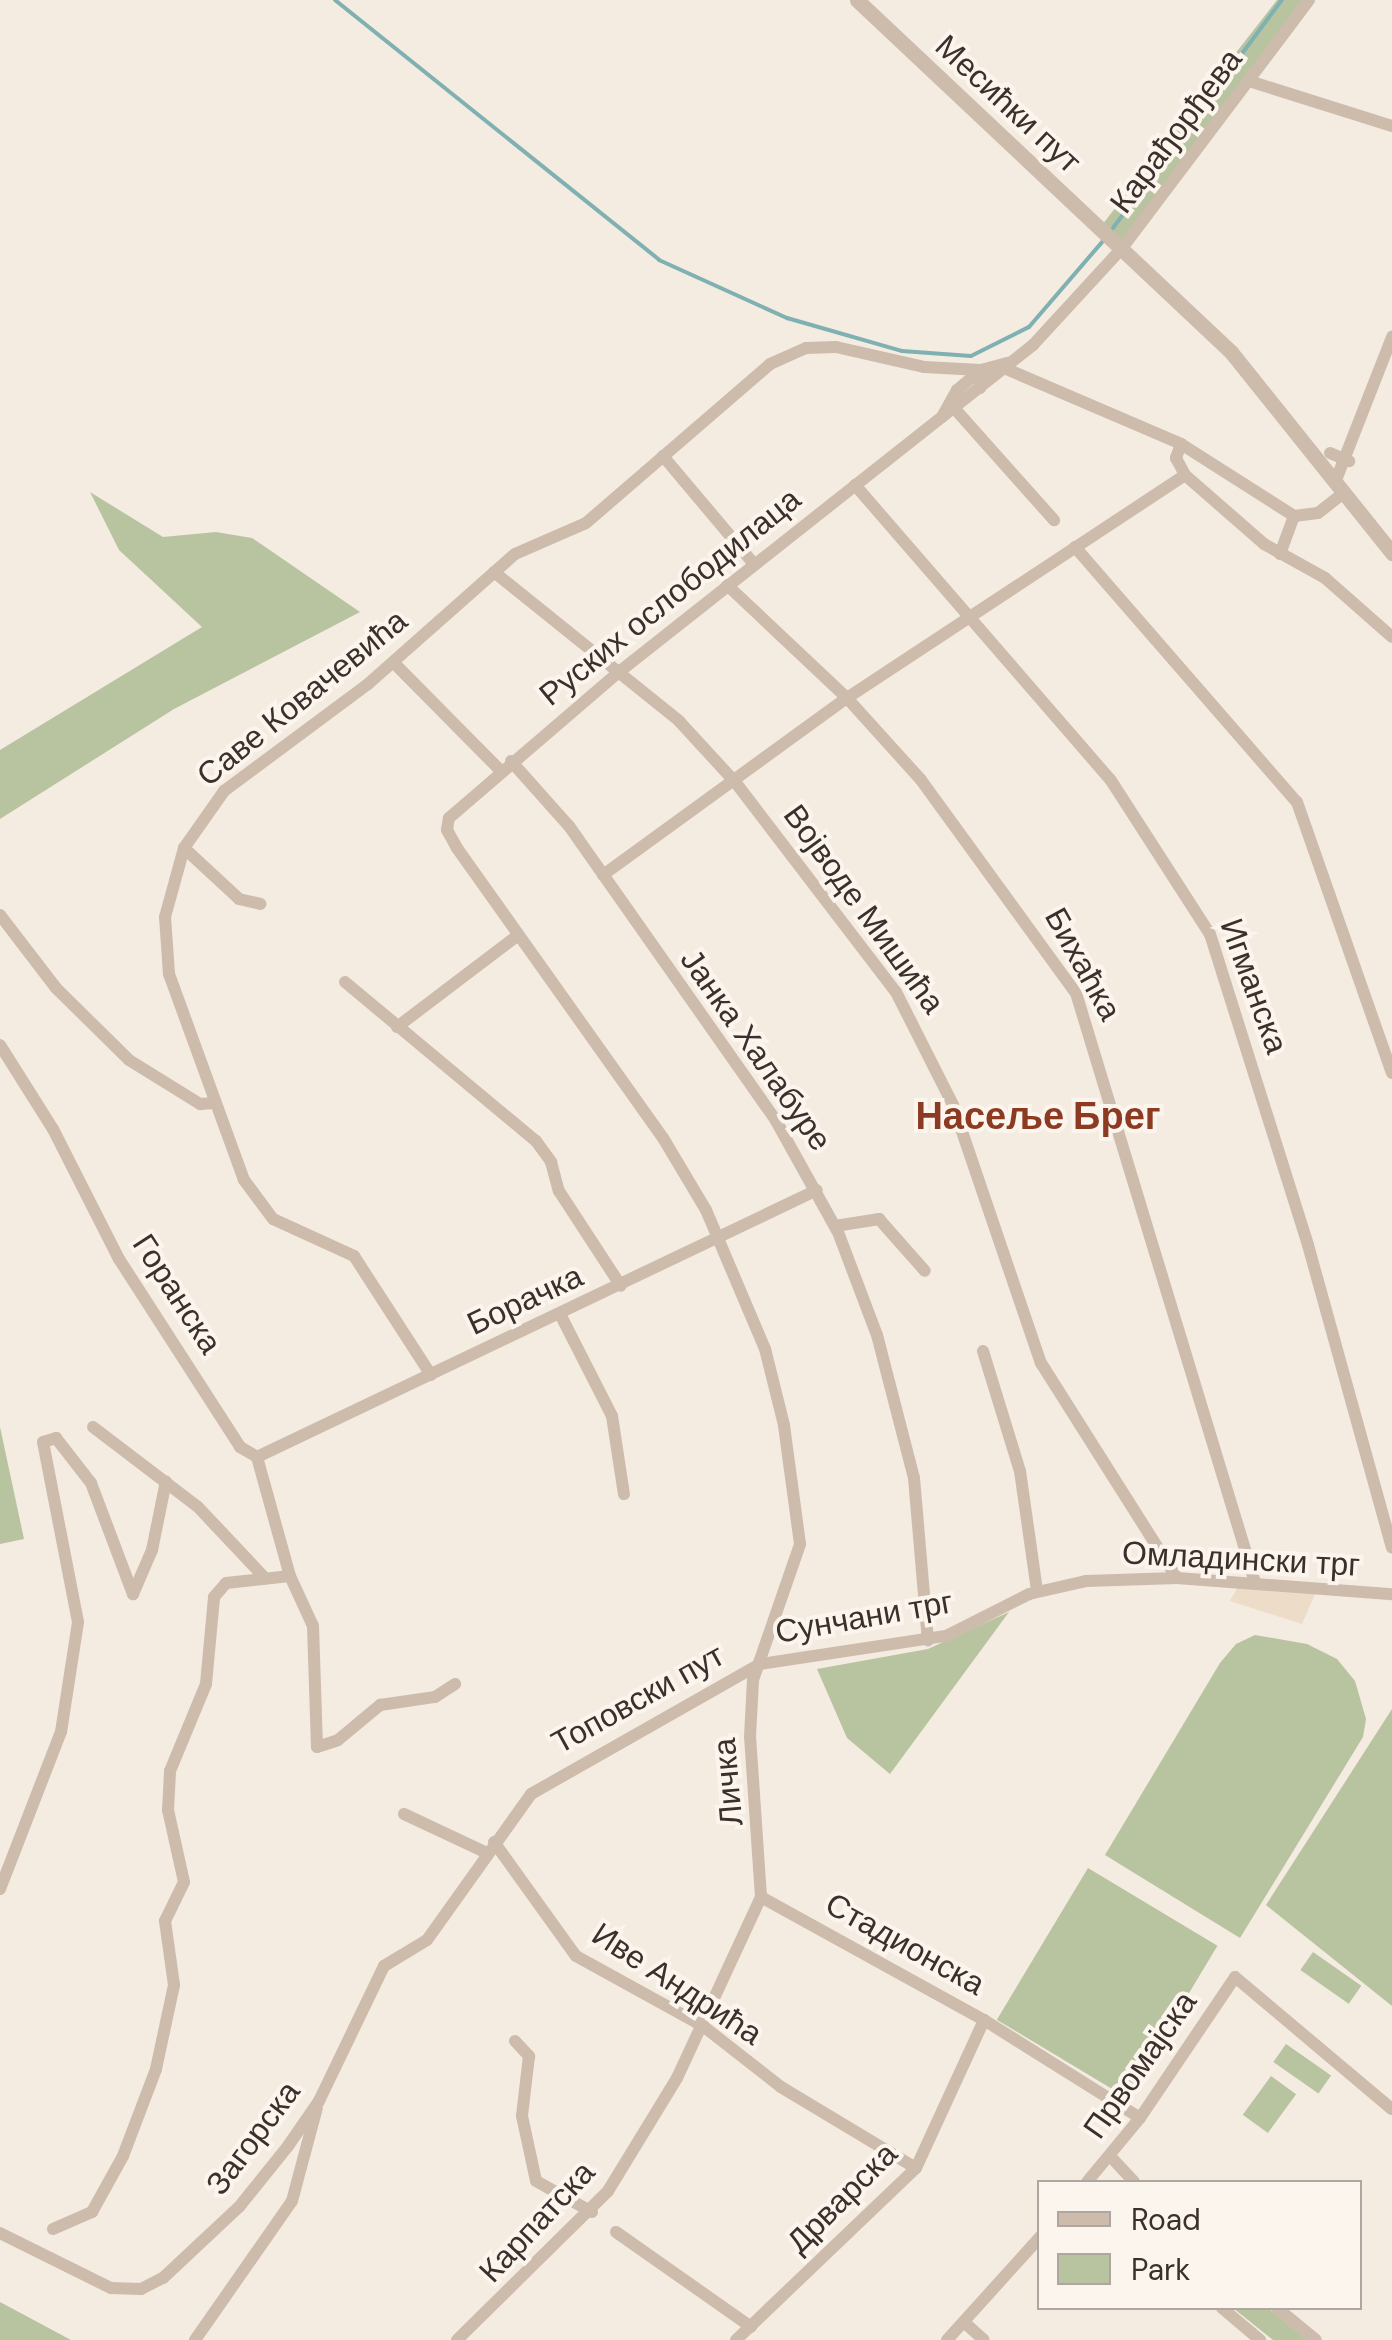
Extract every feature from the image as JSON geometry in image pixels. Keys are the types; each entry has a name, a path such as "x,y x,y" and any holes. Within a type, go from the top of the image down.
{"street":[{"name":"Месићки пут","path":"857,0 1231,352 1392,553"},
{"name":"Карађорђева","path":"1122,248 1309,0"},
{"path":"1249,81 1392,126"},
{"name":"Руских ослободилаца","path":"447,830 452,814 506,766 753,564 1007,366 1122,248"},
{"path":"1007,366 1181,444 1294,516 1318,513 1340,486 1392,338"},
{"name":"Саве Ковачевића","path":"431,1375 354,1256 273,1219 257,1202 214,1103 168,974 165,917 184,848 224,790 394,663 494,572 535,541 586,523 770,364 826,346 949,370"},
{"name":"Руских ослободилаца","path":"942,419 958,390 982,370 1007,366"},
{"path":"958,390 949,370 982,370 980,388"},
{"path":"955,409 1054,520"},
{"path":"1181,444 1176,458 1185,475 1283,545 1392,637"},
{"path":"1330,454 1349,461"},
{"path":"664,456 753,564"},
{"path":"603,875 736,783 847,698 1185,475"},
{"name":"Игманска","path":"855,485 1110,779 1218,952 1392,1548"},
{"path":"1283,545 1294,516"},
{"path":"1075,548 1297,802 1392,1073"},
{"name":"Војводе Мишића","path":"494,572 679,720 736,783 919,1027 987,1195 1042,1363 1177,1578"},
{"name":"Бихаћка","path":"727,585 847,698 972,844 1088,1018 1255,1582"},
{"name":"Јанка Халабуре","path":"394,663 506,766 603,875 776,1119 817,1190 877,1334 914,1478 928,1640"},
{"name":"Личка","path":"447,830 664,1138 719,1240 766,1349 796,1502 797,1559 760,1664 750,1737 761,1897"},
{"path":"184,848 239,898 260,904"},
{"path":"0,915 56,988 129,1060 200,1104 214,1103"},
{"path":"397,1028 518,935"},
{"path":"345,982 397,1028 483,1093 547,1154 559,1191 621,1286"},
{"name":"Горанска","path":"0,1045 53,1129 119,1259 240,1448 256,1458 290,1576 300,1592 315,1641 319,1749 380,1705 435,1698 455,1684"},
{"name":"Борачка","path":"256,1458 817,1190"},
{"path":"835,1226 879,1219 925,1270"},
{"path":"560,1314 612,1416 624,1494"},
{"path":"983,1351 1020,1471 1033,1592"},
{"path":"93,1427 166,1481 265,1578"},
{"path":"0,1888 62,1732 78,1622 43,1454 46,1437 64,1445 91,1484 127,1585 137,1592 166,1481"},
{"path":"53,2229 92,2212 143,2112 174,1985 165,1921 184,1882 168,1810 170,1770 206,1684 217,1591 265,1578 290,1576"},
{"name":"Омладински трг","path":"1033,1592 1177,1578 1392,1594"},
{"name":"Сунчани трг","path":"760,1664 928,1640 982,1622 1033,1592"},
{"name":"Топовски пут","path":"543,1784 760,1664"},
{"name":"Загорска","path":"0,2233 111,2288 153,2284 239,2207 319,2101 384,1966 427,1940 490,1847 543,1784"},
{"name":"Иве Андрића","path":"404,1814 490,1847 576,1956 702,2026 781,2087 916,2168"},
{"path":"702,2026 761,1897"},
{"name":"Стадионска","path":"761,1897 984,2020 1140,2118"},
{"name":"Првомајска","path":"1089,2180 1140,2118 1235,1977 1392,2109"},
{"name":"Дрварска","path":"736,2340 916,2168 984,2020"},
{"name":"Карпатска","path":"458,2340 592,2212 702,2026"},
{"path":"515,2041 528,2056 522,2116 536,2181 592,2212"},
{"path":"195,2340 292,2202 319,2101"},
{"path":"1110,2156 1132,2180"},
{"path":"616,2232 751,2328"},
{"path":"947,2340 1037,2240"},
{"path":"1224,2310 1260,2340"},
{"path":"1279,2310 1316,2340"},
{"path":"965,2323 984,2340"}],"green space":[{"path":"1277,0 1307,0 1123,244 1102,225"},
{"path":"90,492 163,537 216,532 252,538 360,612 174,709 0,819 0,750 202,627 119,550"},
{"path":"0,1427 24,1539 0,1544"},
{"path":"1009,1612 890,1774 847,1738 817,1669 928,1649"},
{"path":"1255,1635 1307,1644 1337,1659 1355,1681 1366,1719 1363,1737 1240,1938 1105,1855 1220,1663 1236,1644"},
{"path":"1392,1709 1392,2006 1266,1905"},
{"path":"1088,1868 1217,1946 1126,2097 997,2020"},
{"path":"1313,1952 1361,1986 1349,2004 1300,1970"},
{"path":"1286,2044 1331,2076 1318,2094 1273,2062"},
{"path":"1271,2076 1296,2094 1268,2133 1243,2115"},
{"path":"0,2302 71,2340 0,2340"},
{"path":"1236,2310 1270,2310 1307,2340 1273,2340"}],"shaded area":[{"path":"1239,1585 1315,1594 1302,1624 1230,1601"}],"waterway":[{"path":"335,0 659,260 787,318 902,351 971,356 1029,327 1103,241"},
{"path":"1113,228 1282,0"}],"district":[{"name":"Насеље Брег","path":"1038,1117"}]}
